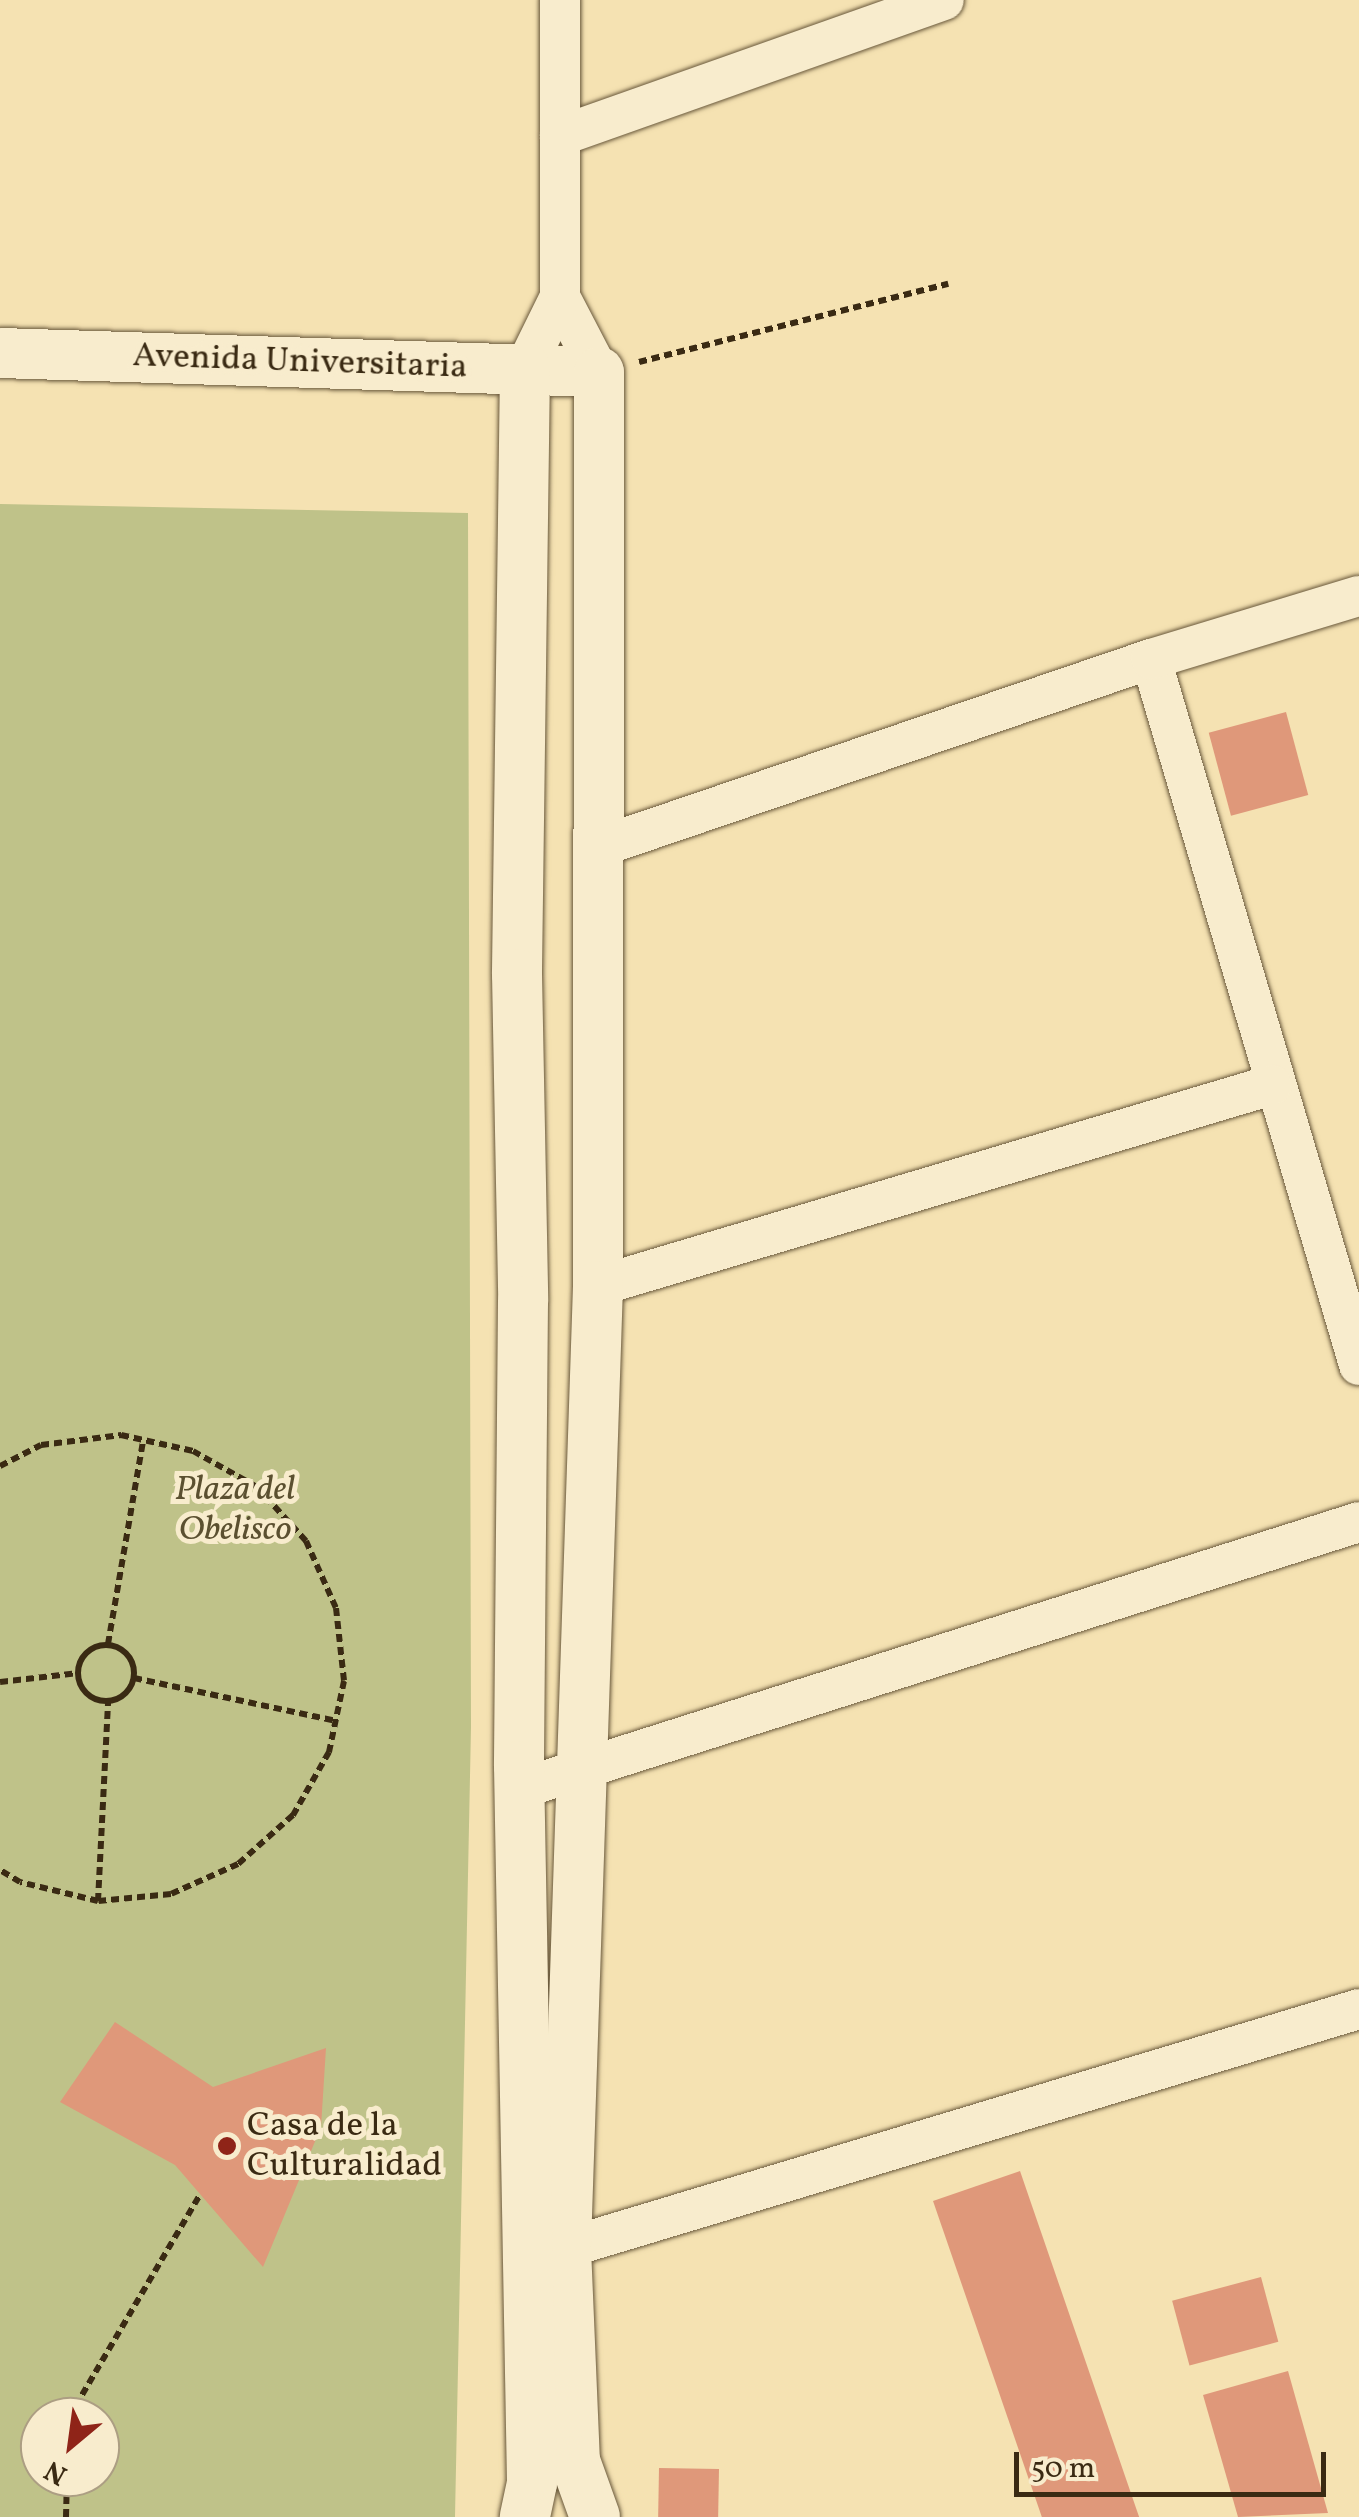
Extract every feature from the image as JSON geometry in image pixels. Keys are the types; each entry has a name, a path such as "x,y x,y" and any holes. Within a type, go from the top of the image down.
{"street":[{"path":"525,2517 532,2482 519,1789 523,1301 517,974 525,368 560,297 560,0"},
{"path":"560,136 944,0"},
{"path":"560,297 600,372 598,1286 566,2248 575,2461 595,2517"},
{"name":"Avenida Universitaria","path":"0,353 600,372"},
{"path":"596,848 1151,659 1359,596"},
{"path":"1151,659 1272,1085 1359,1365"},
{"path":"598,1286 1272,1085"},
{"path":"519,1789 1359,1522"},
{"path":"566,2248 1359,2009"}],"path":[{"path":"600,372 948,284"},
{"path":"0,1466 40,1445 121,1435 193,1451 257,1487 306,1541 336,1608 344,1681 329,1752 293,1815 238,1864 171,1894 98,1901 20,1882 0,1870"},
{"path":"108,1644 143,1440"},
{"path":"108,1644 126,1652 134,1678 126,1694 108,1701 83,1690 78,1672 90,1649 108,1644"},
{"path":"0,1682 78,1672"},
{"path":"134,1678 336,1720"},
{"path":"98,1901 108,1701"},
{"path":"81,2397 200,2195"}],"green space":[{"name":"Plaza del Obelisco","path":"0,504 468,513 471,1727 455,2517 0,2517"}],"building":[{"path":"1286,712 1308,795 1231,816 1209,733"},
{"name":"Casa de la Culturalidad","path":"115,2022 213,2087 326,2048 321,2127 263,2267 175,2165 60,2102"},
{"path":"1020,2171 1139,2517 1042,2517 933,2201"},
{"path":"1261,2277 1278,2342 1189,2366 1172,2301"},
{"path":"1288,2371 1328,2513 1238,2517 1203,2395"},
{"path":"659,2468 719,2469 718,2517 658,2517"}],"place":[{"name":"Casa de la Culturalidad","path":"227,2146"}]}
